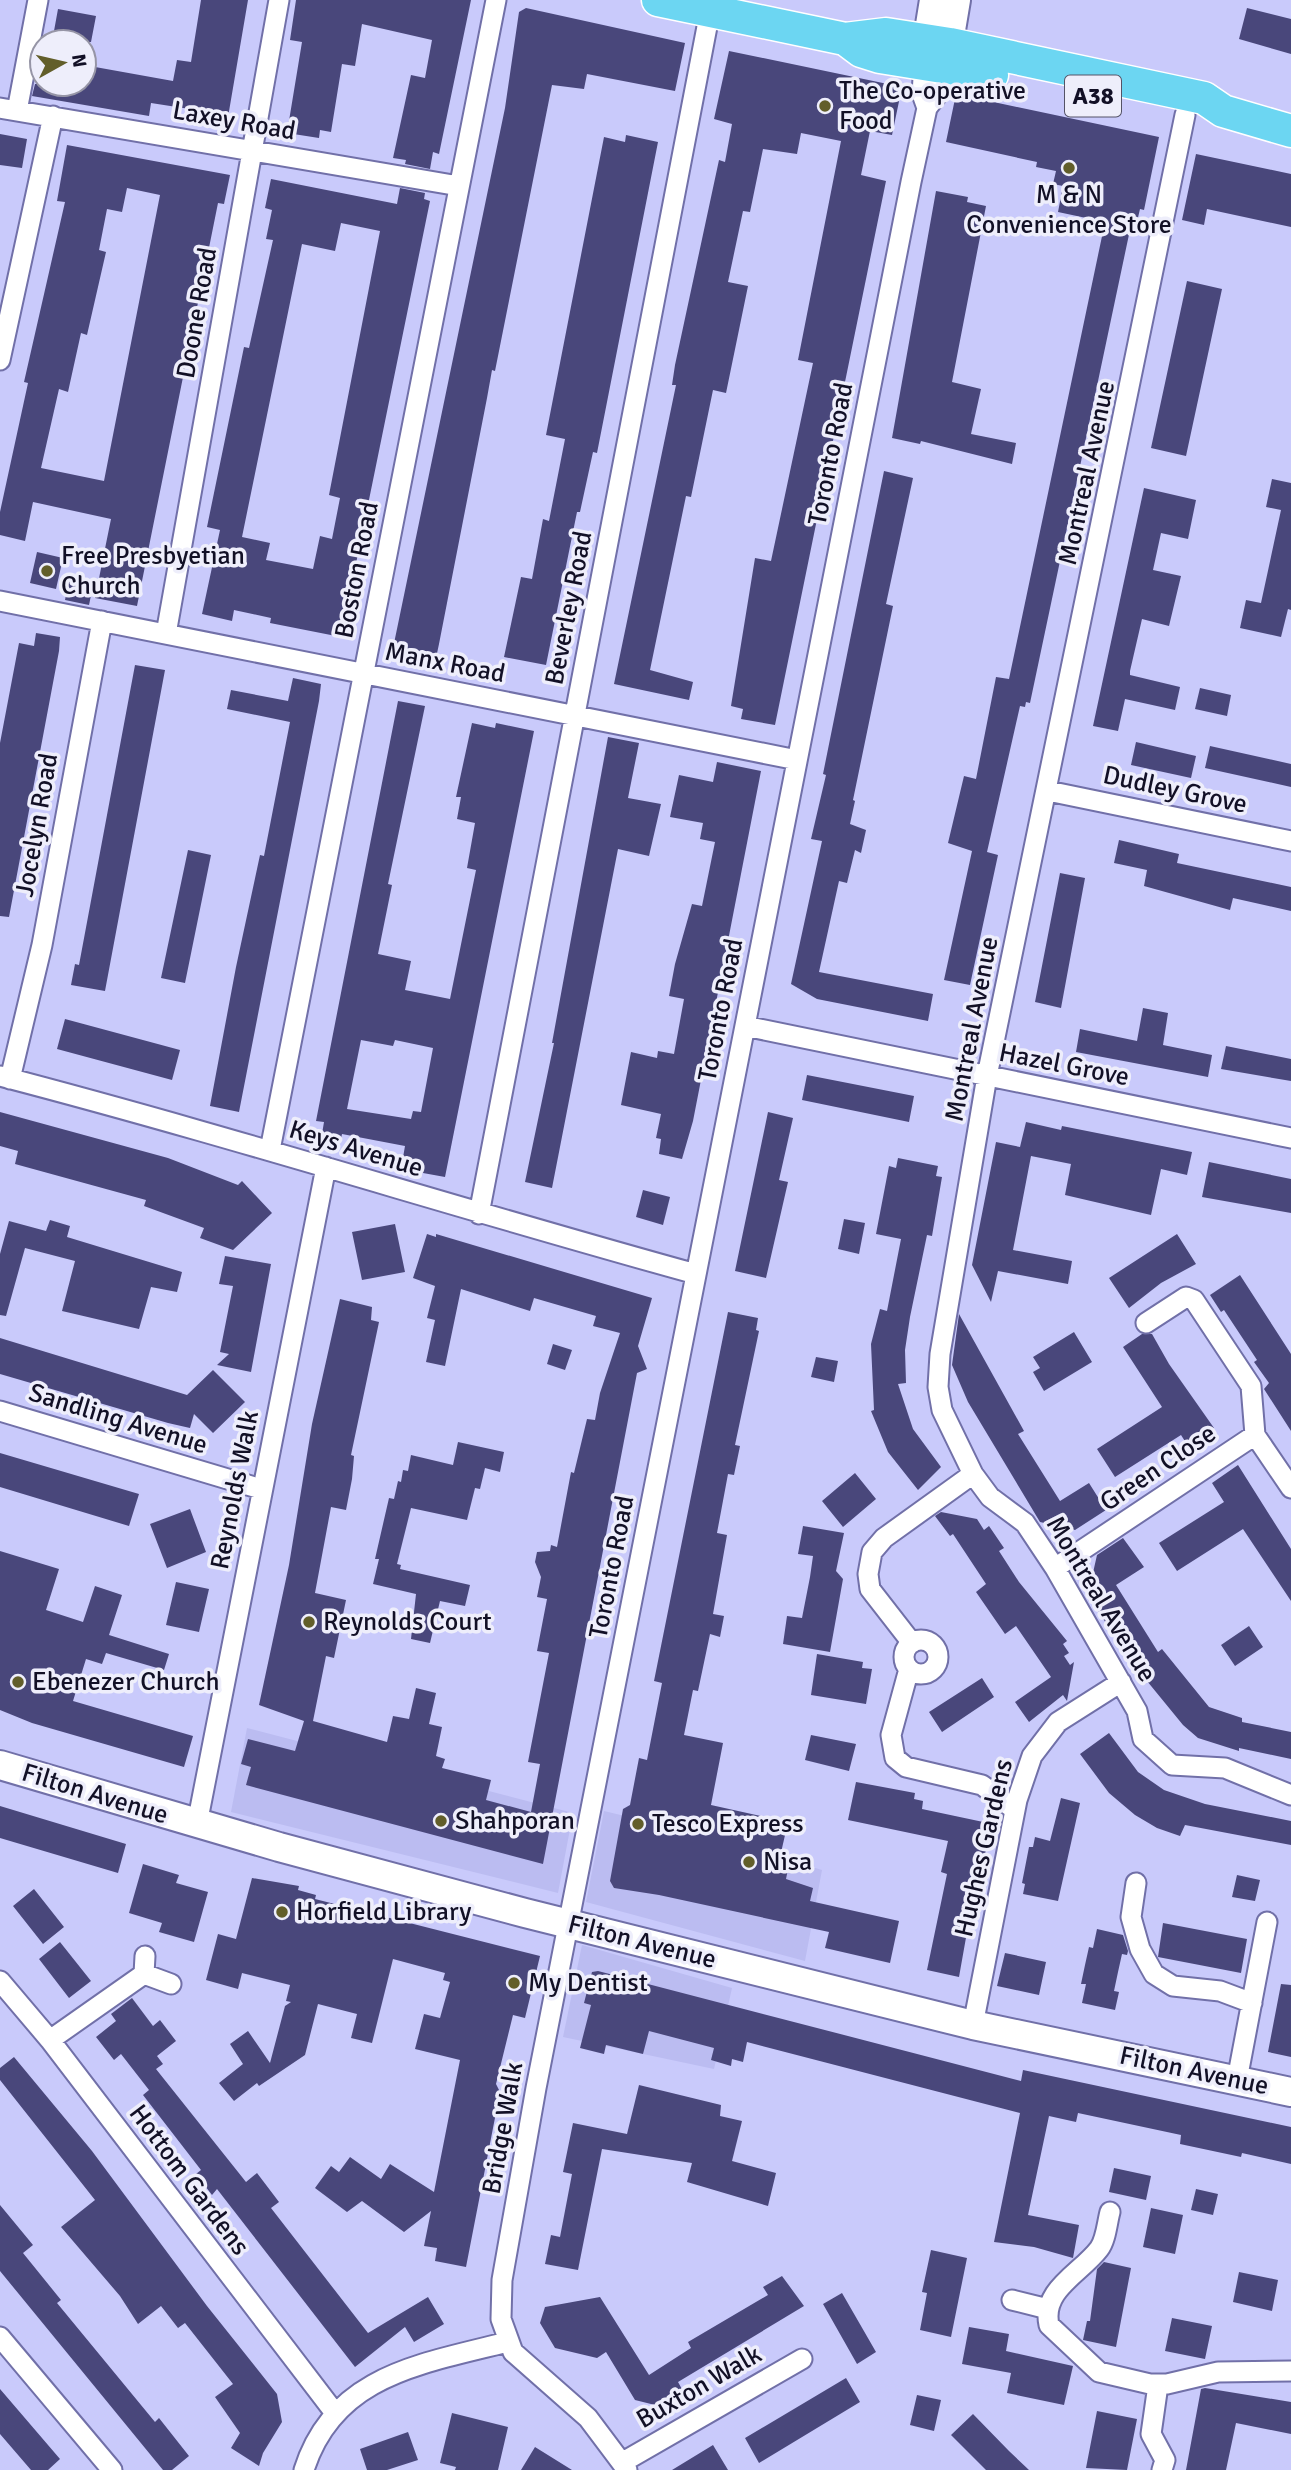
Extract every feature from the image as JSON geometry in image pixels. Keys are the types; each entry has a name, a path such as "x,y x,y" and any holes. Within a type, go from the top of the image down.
{"main road":[{"name":"A38","path":"658,0 845,39 861,51 880,57 937,53 1203,98 1223,111 1291,131"},
{"name":"A38","path":"937,53 1204,120 1223,111"}],"street":[{"path":"8,109 38,0"},
{"name":"Doone Road","path":"166,634 279,0"},
{"name":"Boston Road","path":"270,1150 496,0"},
{"path":"934,0 937,53"},
{"path":"937,53 956,0"},
{"name":"Beverley Road","path":"479,1214 710,12"},
{"name":"Toronto Road","path":"568,1923 927,108 938,94 937,53"},
{"name":"Laxey Road","path":"8,109 459,186"},
{"name":"Montreal Avenue","path":"1185,115 1048,791 987,1076 938,1371 942,1410 973,1474 990,1497 1025,1523 1055,1568 1137,1711 1143,1739 1170,1764 1225,1768 1291,1795"},
{"path":"0,360 53,116"},
{"name":"Manx Road","path":"0,601 797,760"},
{"name":"Jocelyn Road","path":"5,1078 42,945 102,621"},
{"name":"Dudley Grove","path":"1048,791 1291,841"},
{"name":"Hazel Grove","path":"745,1026 1291,1138"},
{"name":"Keys Avenue","path":"5,1078 270,1150 479,1214 696,1274"},
{"name":"Reynolds Walk","path":"197,1824 326,1167"},
{"name":"Green Close","path":"1146,1323 1186,1297 1194,1300 1251,1386 1255,1435 1291,1488"},
{"name":"Sandling Avenue","path":"0,1411 261,1489"},
{"name":"Green Close","path":"1055,1568 1255,1435"},
{"path":"912,1643 870,1589 868,1574 872,1552 884,1538 973,1474"},
{"path":"909,1669 923,1674 930,1671 938,1659 933,1645 927,1641 912,1643"},
{"path":"912,1643 905,1655 909,1669 891,1734 895,1758 906,1766 982,1785 1015,1810"},
{"name":"Hughes Gardens","path":"973,2025 1015,1810 1026,1770 1043,1738 1076,1708 1121,1682"},
{"name":"Filton Avenue","path":"0,1765 197,1824 568,1923 973,2025 1291,2091"},
{"path":"1136,1883 1131,1917 1140,1950 1154,1974 1173,1986 1220,1991 1252,2003"},
{"path":"1237,2080 1267,1922"},
{"name":"Bridge Walk","path":"507,2342 500,2310 502,2280 568,1923"},
{"path":"50,2040 145,1965 171,1984"},
{"name":"Hottom Gardens","path":"0,1981 50,2040 335,2413"},
{"path":"1110,2212 1098,2250 1056,2292 1048,2308 1049,2325 1094,2370 1158,2385 1218,2372 1291,2371"},
{"path":"1012,2300 1048,2308"},
{"path":"0,2337 112,2470"},
{"path":"304,2470 316,2438 335,2413 354,2395 381,2379 507,2342 521,2361 588,2418 625,2466"},
{"name":"Buxton Walk","path":"625,2466 802,2358"},
{"path":"1158,2385 1151,2434 1165,2460 1163,2470"}],"shaded area":[{"path":"247,1728 573,1813 558,1893 231,1812"},
{"path":"604,1811 712,1837 822,1870 805,1961 586,1902"},
{"path":"582,1945 732,1988 714,2069 563,2037"}],"building":[{"path":"201,0 248,0 227,123 195,117 196,110 151,103 149,116 44,98 98,98 98,68 173,81 177,60 191,62"},
{"path":"296,0 471,0 439,154 433,152 430,169 405,164 406,160 393,158 411,75 425,78 432,40 362,24 355,66 342,64 331,132 320,130 319,138 287,133 302,42 290,40"},
{"path":"526,8 685,43 675,91 587,74 584,89 552,85 495,371 492,370 436,658 425,655 424,660 392,653 505,108 519,12"},
{"path":"1247,8 1291,19 1291,54 1239,39"},
{"path":"58,9 96,16 94,28 55,28"},
{"path":"729,51 902,87 892,135 870,131 861,175 886,181 775,725 741,719 743,709 731,706 755,558 771,561 813,363 798,360 841,141 801,133 797,154 763,149 750,212 743,211 728,282 748,286 726,393 713,390 691,497 686,496 650,670 693,682 689,700 614,684 676,385 672,385 675,365 719,160 725,162 732,124 714,119"},
{"path":"956,94 1159,137 1144,210 1140,209 1136,226 1131,225 1030,703 1026,702 1025,707 1020,706 987,852 998,855 970,985 944,980 972,851 948,843 964,776 976,779 996,677 1009,679 1105,222 1058,212 1063,186 1053,184 1056,171 1036,167 1037,162 946,142"},
{"path":"0,134 27,139 22,168 0,165"},
{"path":"626,135 658,142 597,453 593,452 580,512 577,512 546,665 504,657 521,577 532,579 543,519 549,521 565,439 546,435 604,137 625,142"},
{"path":"67,145 230,175 224,204 218,203 137,606 95,598 111,519 33,502 25,541 0,535 0,512 28,383 24,382 65,202 57,201","holes":["127,188 160,195 104,481 41,468 59,389 68,392 81,333 87,335 106,252 99,250 107,209 122,212"]},
{"path":"1196,154 1291,174 1291,227 1207,209 1204,225 1182,220"},
{"path":"271,179 397,204 400,188 425,193 424,199 430,201 341,637 270,623 271,618 234,610 232,621 202,614 220,530 207,527 244,347 249,348 273,240 266,239 272,210 265,208","holes":["341,223 380,231 329,495 340,498 332,539 320,536 313,569 266,560 270,543 242,537 302,244 335,251"]},
{"path":"936,191 968,197 967,202 986,206 952,382 981,389 971,434 1016,443 1012,464 921,441 920,444 892,438"},
{"path":"1187,281 1222,289 1186,456 1151,448"},
{"path":"884,471 913,478 886,604 893,606 853,800 855,801 850,824 866,830 861,853 855,850 847,883 839,881 819,972 933,994 928,1021 817,999 791,984 822,841 811,839 826,775 823,774"},
{"path":"1272,479 1291,483 1291,610 1288,609 1281,637 1240,628 1246,600 1261,603 1269,566 1281,510 1266,507"},
{"path":"1144,488 1196,500 1188,539 1161,533 1153,570 1181,576 1169,626 1142,619 1130,671 1130,675 1180,687 1175,710 1125,699 1118,731 1093,726"},
{"name":"Free Presbyetian Church","path":"37,552 63,558 56,589 30,583"},
{"path":"69,580 93,586 89,605 65,600"},
{"path":"36,633 60,637 59,651 9,917 0,916 0,743 19,643 34,646"},
{"path":"135,665 165,670 105,991 71,985 75,964 79,965"},
{"path":"293,678 321,684 319,701 239,1112 210,1106 236,967 260,855 264,856 290,722 227,709 231,690 288,701"},
{"path":"1200,688 1231,695 1227,716 1195,709"},
{"path":"398,701 425,706 388,884 392,885 378,954 411,961 405,990 450,999 476,870 467,868 475,823 457,819 461,797 456,797 472,723 495,728 496,723 534,731 445,1177 401,1169 405,1146 342,1134 340,1143 321,1140 324,1122 316,1121","holes":["361,1040 393,1046 395,1040 433,1048 421,1112 413,1111 411,1119 347,1109"]},
{"path":"608,737 639,743 628,798 661,804 649,856 618,849 552,1188 525,1182 554,1043"},
{"path":"1136,742 1196,756 1191,778 1131,765"},
{"path":"1210,746 1291,764 1291,787 1205,768"},
{"path":"717,762 761,771 693,1121 682,1159 659,1154 661,1139 656,1138 661,1114 621,1105 631,1052 657,1058 658,1051 674,1054 684,999 669,996 675,964 692,904 702,906 715,842 700,839 703,823 670,817 679,775 713,782"},
{"path":"1119,840 1179,854 1177,863 1291,887 1291,911 1233,898 1230,910 1144,886 1147,870 1114,863"},
{"path":"188,850 211,855 185,983 161,978"},
{"path":"1060,873 1085,878 1061,1008 1035,1002"},
{"path":"1143,1008 1168,1013 1163,1045 1212,1055 1208,1077 1076,1052 1080,1029 1137,1041"},
{"path":"65,1019 180,1050 172,1080 57,1049"},
{"path":"1226,1046 1291,1059 1291,1081 1221,1069"},
{"path":"807,1075 914,1096 909,1122 802,1100"},
{"path":"0,1112 168,1158 238,1185 242,1181 272,1213 233,1250 200,1238 204,1228 144,1206 146,1200 15,1164 18,1151 0,1146"},
{"path":"768,1112 793,1118 779,1180 788,1182 766,1278 735,1271"},
{"path":"1026,1122 1061,1130 1062,1126 1192,1152 1187,1175 1161,1169 1151,1215 1065,1195 1071,1164 1031,1156 1013,1250 1072,1261 1068,1284 998,1271 991,1302 972,1265 996,1142 1020,1147"},
{"path":"898,1158 938,1166 936,1176 942,1177 932,1236 927,1235 910,1317 905,1350 906,1383 898,1384 913,1429 941,1467 918,1490 888,1452 871,1411 874,1410 871,1344 880,1309 887,1311 901,1239 876,1234 889,1166 896,1168"},
{"path":"1209,1162 1291,1179 1291,1213 1202,1197"},
{"path":"643,1190 670,1197 663,1225 636,1217"},
{"path":"844,1219 865,1223 859,1254 838,1249"},
{"path":"50,1220 70,1226 67,1237 182,1272 177,1292 151,1287 139,1329 62,1311 75,1261 25,1248 6,1316 0,1315 0,1254 9,1221 46,1231"},
{"path":"395,1224 405,1272 362,1280 352,1232"},
{"path":"427,1234 436,1237 436,1234 652,1298 638,1346 647,1369 637,1373 543,1864 246,1785 251,1767 241,1764 248,1739 295,1751 304,1721 259,1705 289,1565 312,1424 340,1299 372,1307 371,1320 379,1322 351,1455 354,1456 352,1479 346,1510 331,1507 315,1593 346,1600 334,1658 326,1656 313,1721 387,1742 393,1716 409,1719 416,1688 436,1693 429,1724 442,1727 436,1756 445,1759 442,1768 491,1780 486,1800 531,1812 540,1764 528,1762 549,1653 537,1651 547,1599 537,1597 541,1577 535,1562 537,1552 550,1551 551,1545 557,1547 571,1472 574,1473 587,1419 595,1420 600,1393 620,1333 593,1326 596,1316 534,1298 530,1311 461,1289 445,1366 426,1362 435,1320 427,1318 435,1286 413,1278"},
{"path":"1177,1234 1196,1264 1161,1283 1129,1308 1109,1278"},
{"path":"225,1256 271,1264 251,1372 217,1365 229,1354 220,1352 233,1286 219,1284"},
{"path":"1240,1275 1291,1354 1291,1431 1264,1389 1269,1383 1254,1362 1257,1360 1224,1310 1221,1312 1210,1295"},
{"path":"728,1312 758,1318 756,1330 759,1331 735,1445 740,1446 734,1475 728,1474 717,1533 727,1535 713,1614 724,1616 720,1637 710,1634 698,1691 693,1690 684,1735 723,1743 711,1805 788,1822 780,1857 790,1859 786,1879 813,1888 810,1901 899,1921 890,1963 825,1948 829,1932 659,1895 614,1888 610,1881 623,1809 630,1805 639,1758 647,1760 662,1683 654,1681"},
{"path":"959,1314 1024,1431 1018,1434 1060,1501 1089,1483 1106,1510 1075,1530 1040,1522 968,1402 952,1365"},
{"path":"1074,1332 1092,1362 1044,1391 1033,1372 1040,1368 1033,1357"},
{"path":"1142,1334 1152,1334 1169,1364 1214,1428 1188,1446 1181,1435 1115,1477 1097,1449 1162,1407 1123,1347"},
{"path":"0,1338 187,1395 213,1370 245,1402 213,1433 194,1414 190,1428 168,1423 0,1374"},
{"path":"553,1344 572,1350 565,1370 547,1364"},
{"path":"816,1357 838,1361 834,1382 811,1377"},
{"path":"458,1442 504,1452 500,1472 485,1468 480,1489 475,1488 467,1520 411,1508 397,1564 401,1565 400,1569 470,1585 465,1606 440,1601 430,1643 411,1639 416,1594 373,1584 379,1559 375,1559 389,1498 394,1499 403,1470 408,1471 411,1455 453,1465"},
{"path":"0,1453 139,1494 129,1526 0,1487"},
{"path":"1238,1465 1291,1549 1291,1601 1243,1529 1177,1571 1159,1543 1224,1502 1212,1483"},
{"path":"855,1473 876,1499 843,1527 822,1501"},
{"path":"190,1509 206,1552 167,1568 150,1524"},
{"path":"941,1512 977,1519 984,1530 989,1526 1004,1548 999,1551 1019,1582 1067,1641 1063,1644 1069,1653 1064,1656 1070,1665 1074,1662 1067,1701 1063,1695 1029,1722 1015,1702 1051,1677 1016,1626 1005,1634 976,1592 986,1584 953,1534 950,1536 935,1516"},
{"path":"803,1526 844,1533 836,1571 843,1579 830,1652 783,1644 787,1616 802,1618 810,1577 813,1556 798,1554"},
{"path":"1123,1538 1144,1567 1116,1585 1158,1652 1162,1649 1209,1707 1242,1718 1242,1722 1291,1732 1291,1759 1239,1748 1239,1751 1198,1738 1183,1725 1129,1659 1088,1595 1097,1555"},
{"path":"0,1551 59,1569 46,1610 83,1622 95,1586 122,1595 109,1635 169,1654 164,1670 106,1653 102,1664 86,1659 73,1701 193,1736 184,1767 32,1723 0,1710"},
{"path":"176,1582 209,1589 199,1632 166,1625"},
{"path":"1249,1626 1263,1647 1235,1666 1221,1645"},
{"path":"817,1654 863,1662 862,1668 872,1669 866,1704 811,1695"},
{"path":"982,1678 994,1697 942,1732 929,1712"},
{"path":"1109,1733 1138,1772 1164,1790 1205,1804 1291,1821 1291,1845 1185,1825 1180,1836 1157,1828 1135,1815 1109,1793 1080,1754"},
{"path":"811,1735 856,1744 849,1771 805,1760"},
{"path":"856,1782 915,1793 914,1799 923,1801 922,1809 988,1823 986,1833 989,1834 982,1870 978,1870 959,1977 927,1970 947,1874 941,1872 948,1841 848,1820"},
{"path":"1061,1798 1080,1803 1058,1901 1023,1894 1025,1884 1022,1883 1029,1847 1033,1847 1035,1837 1050,1841"},
{"path":"0,1806 126,1844 118,1873 0,1838"},
{"path":"143,1864 179,1875 176,1883 208,1892 194,1942 159,1932 162,1923 129,1913"},
{"path":"1237,1875 1260,1880 1255,1901 1232,1897"},
{"path":"252,1878 299,1886 298,1890 316,1895 315,1899 540,1956 525,2018 513,2015 496,2084 500,2092 466,2267 435,2261 437,2248 424,2246 431,2211 404,2232 362,2201 347,2212 315,2188 331,2166 339,2172 350,2157 381,2179 390,2164 434,2192 460,2060 415,2049 424,2014 440,2018 450,1982 443,1980 445,1973 393,1959 372,2043 351,2038 357,2014 318,2004 305,2055 259,2086 257,2083 234,2101 219,2083 243,2064 230,2044 248,2031 270,2063 285,2006 291,2002 286,2001 290,1985 242,1973 238,1989 206,1980 218,1934 236,1939"},
{"path":"34,1889 64,1927 43,1944 13,1906"},
{"path":"1163,1923 1247,1939 1241,1973 1158,1957"},
{"path":"1097,1929 1123,1935 1128,1951 1127,1955 1122,1954 1118,1972 1114,1991 1119,1992 1115,2010 1082,2003 1086,1984 1081,1984 1089,1947 1093,1948"},
{"path":"60,1942 91,1981 69,1998 39,1959"},
{"path":"1005,1953 1046,1962 1039,1995 997,1986"},
{"path":"598,1971 1021,2081 1023,2070 1291,2127 1291,2164 1242,2153 1241,2157 1180,2144 1181,2135 1078,2113 1076,2122 1049,2116 1028,2215 1079,2225 1073,2258 1034,2247 994,2242 1020,2113 747,2042 743,2062 732,2059 731,2066 711,2060 714,2048 649,2031 643,2054 606,2045 604,2054 580,2048 591,2005 584,2003 592,1972"},
{"path":"1281,1984 1291,1985 1291,2057 1268,2052"},
{"path":"132,1998 153,2026 160,2020 176,2041 157,2056 163,2064 156,2069 246,2182 257,2173 279,2202 271,2208 368,2333 428,2297 444,2324 414,2342 405,2327 355,2367 217,2189 212,2195 196,2174 201,2170 143,2095 149,2090 121,2054 114,2060 96,2037 116,2021 111,2014"},
{"path":"14,2057 92,2151 207,2306 277,2394 282,2422 263,2453 259,2466 231,2448 240,2433 215,2397 233,2384 185,2323 178,2328 161,2306 138,2324 120,2296 61,2227 95,2200 0,2080 0,2068"},
{"path":"639,2085 721,2105 720,2116 742,2121 732,2161 776,2173 768,2206 687,2182 692,2163 602,2149 578,2270 545,2264 551,2235 560,2237 572,2174 563,2172 573,2123 627,2134"},
{"path":"1114,2168 1151,2176 1146,2200 1109,2192"},
{"path":"1196,2189 1218,2194 1213,2215 1191,2210"},
{"path":"0,2205 33,2245 23,2253 61,2300 57,2303 155,2422 159,2418 189,2456 172,2470 163,2470 0,2271"},
{"path":"1151,2208 1183,2215 1175,2254 1143,2247"},
{"path":"931,2250 967,2258 951,2337 920,2330 927,2293 922,2292"},
{"path":"1104,2262 1131,2268 1116,2347 1083,2340 1087,2321 1090,2321 1097,2269"},
{"path":"1239,2272 1278,2280 1272,2311 1233,2302"},
{"path":"782,2276 804,2306 678,2382 683,2391 659,2406 635,2400 606,2352 597,2358 555,2348 540,2323 545,2307 600,2297 649,2375 691,2348 688,2342 768,2295 763,2287"},
{"path":"842,2293 876,2352 857,2364 823,2304"},
{"path":"1172,2318 1212,2326 1205,2359 1165,2351"},
{"path":"969,2327 1009,2334 1006,2351 1073,2366 1064,2405 1007,2393 1011,2373 962,2364"},
{"path":"846,2378 860,2402 759,2463 745,2438"},
{"path":"0,2389 60,2459 48,2470 31,2470 0,2434"},
{"path":"1201,2389 1291,2402 1291,2434 1236,2423 1226,2470 1186,2470"},
{"path":"917,2395 941,2400 934,2431 910,2425"},
{"path":"1097,2411 1137,2419 1127,2470 1086,2468"},
{"path":"452,2413 508,2427 498,2470 455,2470 456,2467 440,2463"},
{"path":"973,2414 1029,2470 986,2470 951,2435"},
{"path":"408,2432 418,2460 387,2470 367,2470 360,2449"},
{"path":"713,2445 728,2470 672,2470"},
{"path":"535,2447 572,2470 521,2470"}],"place":[{"name":"The Co-operative Food","path":"825,106"},
{"name":"M & N Convenience Store","path":"1069,168"},
{"name":"Free Presbyetian Church","path":"47,571"},
{"name":"Reynolds Court","path":"309,1622"},
{"name":"Ebenezer Church","path":"18,1682"},
{"name":"Shahporan","path":"441,1821"},
{"name":"Tesco Express","path":"638,1824"},
{"name":"Nisa","path":"749,1862"},
{"name":"Horfield Library","path":"282,1912"},
{"name":"My Dentist","path":"514,1983"}]}
